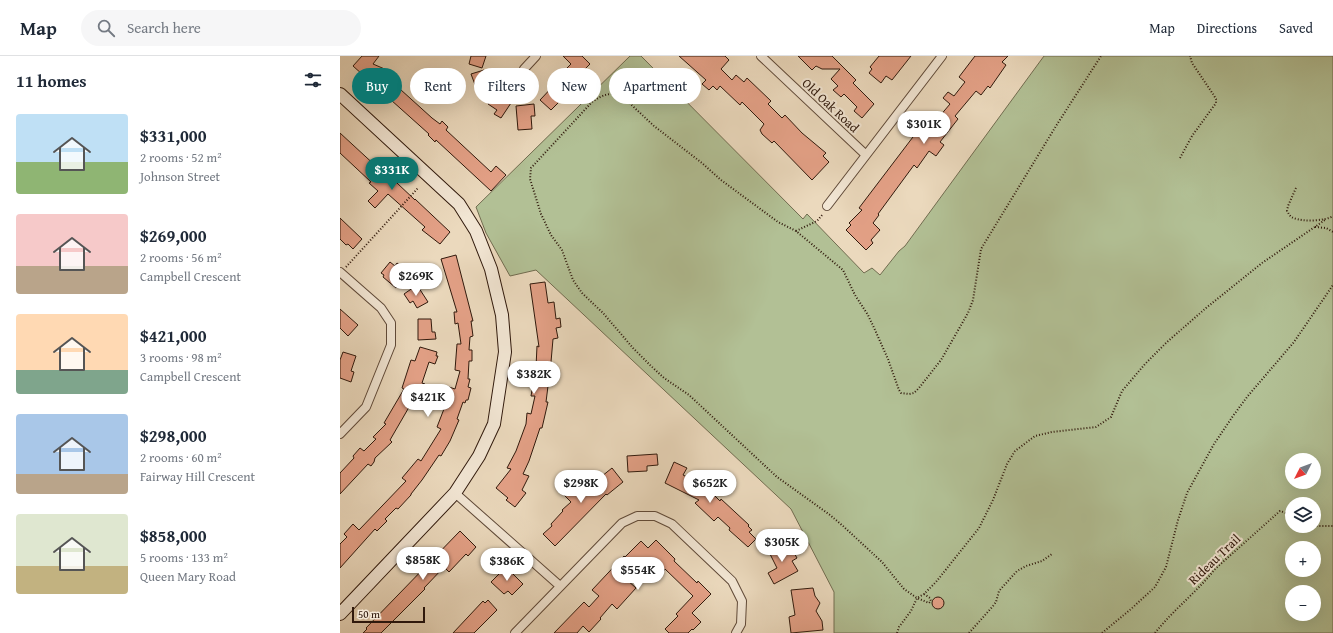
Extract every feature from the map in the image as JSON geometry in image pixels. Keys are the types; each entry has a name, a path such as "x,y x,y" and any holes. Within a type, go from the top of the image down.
{"street":[{"path":"525,68 536,56"},
{"name":"Old Oak Road","path":"762,56 866,155"},
{"path":"825,210 942,56"},
{"path":"340,94 459,204 476,231 491,269 502,315 505,352 494,424 480,456 455,493 340,614"},
{"path":"340,272 381,308 391,323 391,345 366,407 340,434"},
{"path":"455,493 560,586"},
{"path":"515,633 622,523 637,516 655,516 672,524 732,581 742,601 741,624 736,633"}],"path":[{"path":"924,594 930,598 929,603 917,598 904,589 882,562 839,522 777,477 694,399 664,378 633,348 603,313 582,293 573,280 562,250 551,235 541,214 532,187 530,174 534,164 556,143 592,102 604,95 617,94 623,97 654,126 702,163 721,180 778,222 796,231 843,270 875,330 888,359 899,390 901,393 905,394 914,393 941,360 968,313 973,300 981,249 1080,87 1101,56"},
{"path":"1180,158 1192,136 1216,103 1216,99 1192,63 1190,56"},
{"path":"340,272 418,188"},
{"path":"1296,188 1288,206 1287,211 1289,214 1296,219 1325,220"},
{"path":"796,231 817,221 825,210"},
{"path":"897,633 899,627 917,598 924,594 948,568 979,528 993,500 1007,464 1015,451 1035,436 1052,432 1096,427 1111,417 1122,391 1145,364 1167,342 1240,280 1281,249 1333,216"},
{"path":"1314,228 1326,228 1333,232"},
{"path":"1102,633 1131,609 1154,587 1166,567 1178,520 1187,493 1214,444 1247,397 1294,342 1333,286"},
{"name":"Rideau Trail","path":"1155,633 1166,618 1206,580 1215,569 1280,510 1285,512"},
{"path":"1321,526 1333,526"},
{"path":"969,633 993,606 1000,592 1017,571 1026,566 1042,561 1052,554"}],"green space":[{"path":"630,56 641,56 653,68 618,68"},
{"path":"1044,56 1333,56 1333,633 834,633 834,592 791,509 536,270 510,276 486,233 476,207 581,104 601,104 601,84 609,77 609,104 689,104 803,219 807,214 864,273 872,268 880,275 899,251 905,246"}],"building":[{"path":"362,56 379,56 373,64 382,68 355,68 353,66"},
{"path":"471,56 486,56 482,68 469,64"},
{"path":"563,56 582,56 590,64 586,68 567,68 571,64"},
{"path":"679,56 725,56 729,60 721,69 732,80 736,75 744,82 747,78 771,101 768,104 782,118 785,115 802,133 826,153 823,156 829,162 812,180 774,141 772,143 762,134 760,130 764,124 742,102 740,105 720,86 717,90 713,86 709,90 702,84 706,80 701,76 701,68 692,68"},
{"path":"798,56 832,56 856,80 853,83 874,104 862,118 854,111 857,107 844,94 841,97 833,90 838,86 831,79 840,69 822,69 816,66 812,70"},
{"path":"879,56 911,56 892,80 886,76 881,83 869,73 872,69 870,67"},
{"path":"975,56 1008,56 1002,62 1006,65 990,88 988,86 981,95 976,91 955,116 958,119 940,142 944,145 936,156 929,151 917,168 914,165 878,214 879,215 873,223 880,230 871,240 873,243 866,250 846,230 851,225 849,223 862,210 859,208 916,133 923,138 932,125 926,121 933,113 939,117 950,104 943,98 948,92 954,96 965,82 959,77"},
{"path":"474,73 474,82 471,74"},
{"path":"402,91 410,98 410,104 417,104 440,124 442,121 448,127 446,130 491,172 496,166 506,175 491,191 436,140 435,142 428,135 429,134 395,104 402,104"},
{"path":"547,93 547,104 557,104 551,110 540,100"},
{"path":"488,104 510,104 501,118 494,114 497,110"},
{"path":"534,104 535,116 531,116 532,129 518,130 516,106"},
{"path":"340,133 450,232 440,244 422,230 425,227 388,194 375,208 368,201 378,191 369,183 371,182 340,153"},
{"path":"340,218 362,239 353,249 340,239"},
{"path":"456,255 473,321 471,321 473,336 470,337 469,350 472,350 472,361 469,361 468,379 470,379 468,387 471,388 468,400 466,400 465,403 463,402 457,419 459,420 450,441 441,456 439,455 411,495 398,509 396,508 385,519 387,521 377,531 375,529 340,568 340,544 347,537 344,534 353,524 359,530 406,481 402,478 418,459 421,461 441,429 437,427 449,396 447,396 449,387 455,389 460,371 455,370 457,344 461,344 458,323 455,324 454,312 457,312 441,259"},
{"path":"390,262 395,266 397,263 405,269 400,274 404,279 396,288 383,277 384,275 381,273"},
{"path":"545,282 548,303 554,302 556,319 560,318 561,327 556,328 558,338 553,339 546,402 548,402 542,428 540,428 523,474 529,476 522,490 526,493 515,507 506,500 508,498 496,488 511,469 507,468 516,451 526,424 527,413 531,414 535,396 531,396 536,367 537,346 539,347 530,284"},
{"path":"417,285 428,302 417,308 413,301 410,303 404,294"},
{"path":"340,309 358,325 348,336 340,328"},
{"path":"418,319 431,319 432,332 435,332 436,339 418,340"},
{"path":"420,347 437,352 436,356 438,356 435,364 429,362 422,383 425,384 420,399 419,398 417,403 412,402 390,440 392,442 375,458 371,466 368,464 340,494 340,473 354,458 353,456 360,448 364,451 376,439 373,437 386,424 384,423 404,389 402,388 411,360 415,361"},
{"path":"343,352 356,356 351,371 354,372 351,382 340,378 340,360"},
{"path":"657,454 658,465 647,466 647,471 628,472 627,456"},
{"path":"674,462 687,468 683,475 704,485 720,501 721,499 749,525 748,526 752,530 749,532 756,539 748,547 729,530 730,528 718,517 714,521 695,503 699,500 665,483"},
{"path":"612,468 623,482 607,495 606,494 555,546 543,534 552,526 551,524 563,511 562,510 571,502 560,491 574,477 586,489"},
{"path":"460,531 476,547 468,556 466,554 449,572 444,567 424,588 425,589 381,633 363,633 367,629 366,628"},
{"path":"656,540 675,559 674,561 711,594 692,613 701,622 693,630 692,629 688,633 669,633 665,629 678,616 676,614 693,596 665,569 663,572 649,558 646,561 645,560 626,579 636,588 617,609 612,604 589,632 583,626 577,633 554,633 584,602 589,607 599,596 592,590 624,556 625,557 641,541 648,548"},
{"path":"782,543 786,549 790,546 797,558 792,561 798,571 774,584 768,573 777,568 768,550"},
{"path":"506,567 523,584 512,595 508,591 504,594 491,582"},
{"path":"813,588 815,596 820,603 816,611 822,621 823,630 791,633 789,617 795,615 791,590"},
{"path":"938,597 942,599 944,603 942,607 938,609 934,607 932,603 934,599"},
{"path":"488,600 497,610 474,633 453,633 483,601 485,603"}]}
